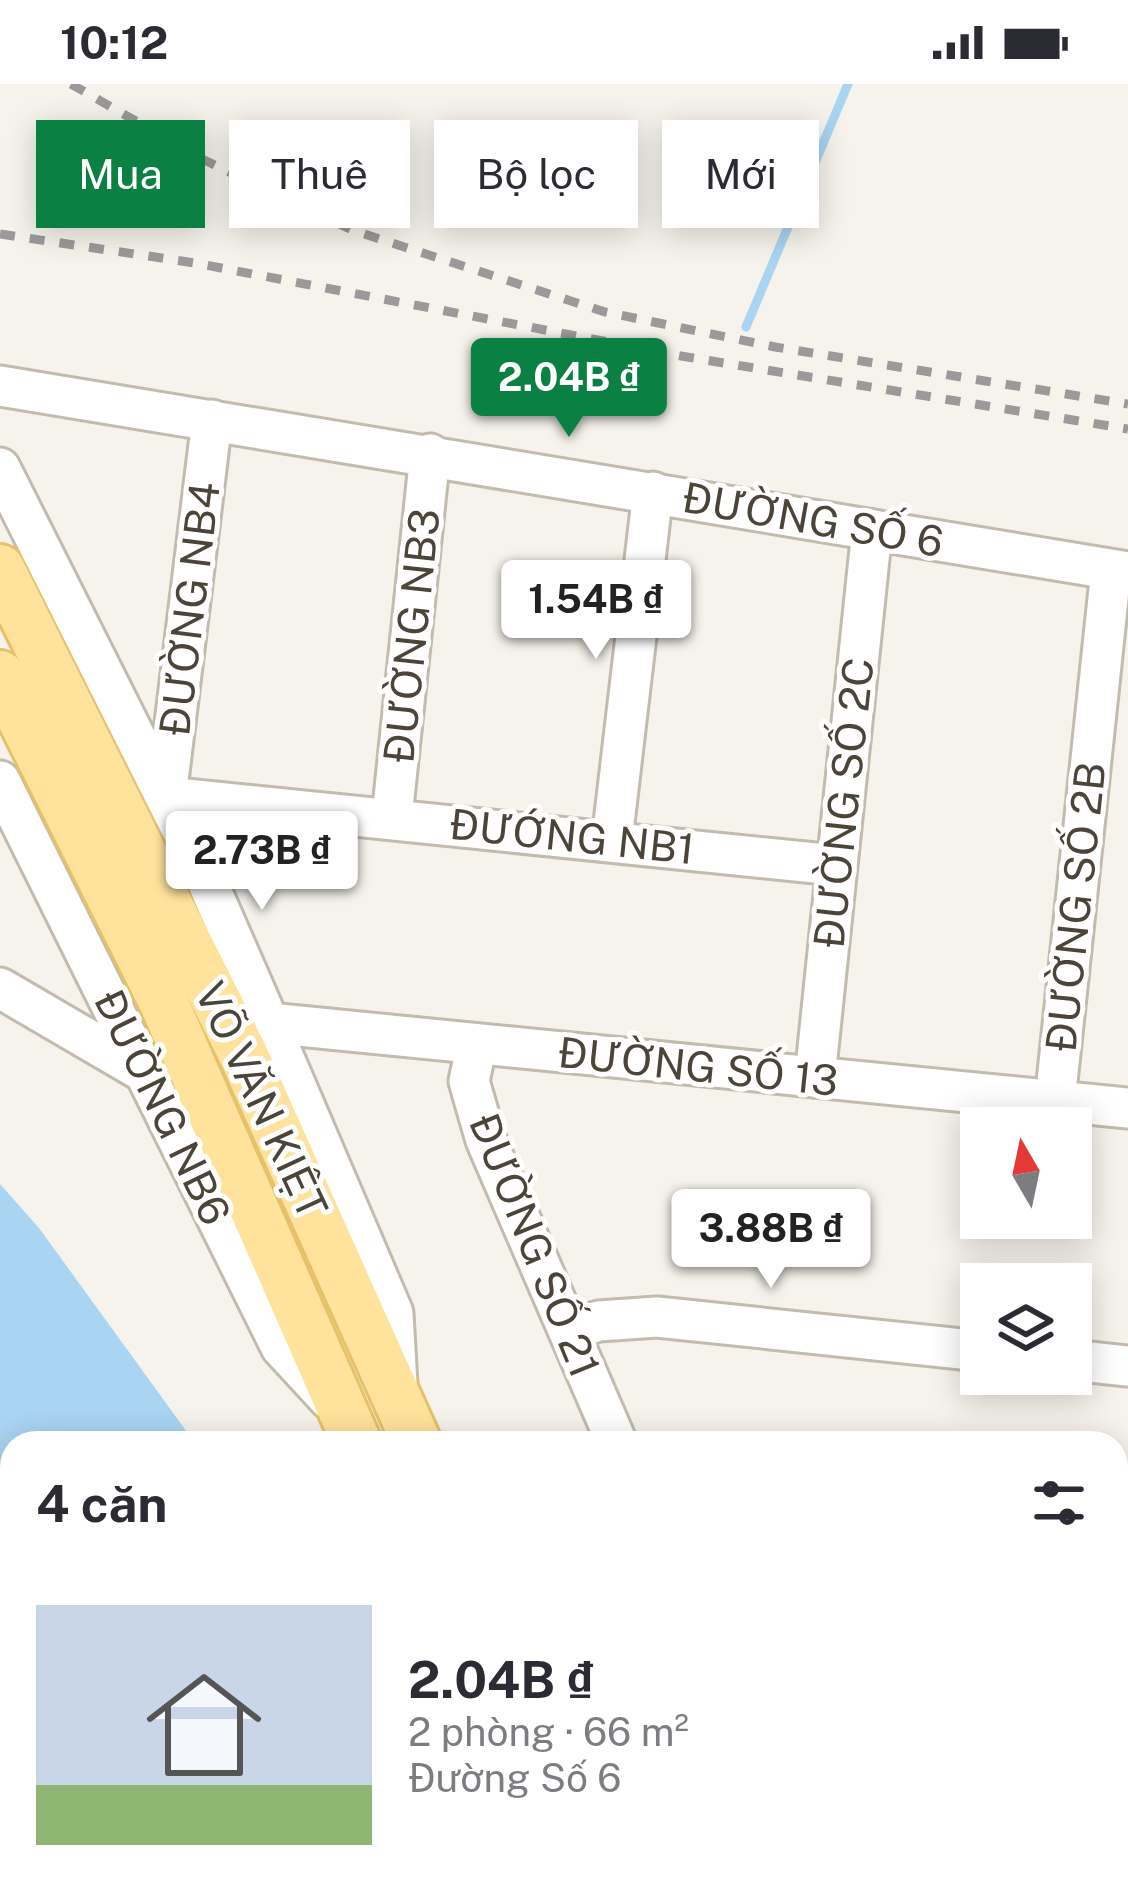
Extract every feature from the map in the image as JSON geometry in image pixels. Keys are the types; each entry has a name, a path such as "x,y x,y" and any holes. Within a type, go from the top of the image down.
{"main road":[{"name":"VÕ VĂN KIỆT","path":"0,569 256,1038 412,1431"},
{"name":"VÕ VĂN KIỆT","path":"0,675 125,921 352,1430"}],"street":[{"name":"ĐƯỜNG SỐ 6","path":"0,386 1120,571"},
{"name":"ĐƯỜNG NB4","path":"166,797 212,420"},
{"name":"ĐƯỜNG NB3","path":"392,817 430,454"},
{"path":"0,468 166,797 256,1038"},
{"path":"612,840 653,492"},
{"name":"ĐƯỜNG SỐ 2C","path":"815,1077 872,530"},
{"name":"ĐƯỜNG SỐ 2B","path":"1054,1101 1120,571"},
{"name":"ĐƯỜNG NB6","path":"0,781 77,928 142,1071 281,1347 352,1430"},
{"name":"ĐƯỚNG NB1","path":"166,797 835,865"},
{"path":"0,988 142,1071"},
{"name":"ĐƯỜNG SỐ 13","path":"256,1038 477,1044 1128,1108"},
{"name":"ĐƯỜNG SỐ 21","path":"477,1044 470,1081 486,1140 612,1431"},
{"path":"568,1330 599,1321 657,1317 960,1349"},
{"path":"1092,1362 1128,1366"}],"water":[{"path":"0,1184 39,1228 186,1431 0,1431"}],"waterway":[{"path":"746,327 848,84"}],"railway":[{"path":"71,84 202,159 352,230 605,312 775,347 1128,404"},
{"path":"0,234 195,263 681,356 1128,429"}]}
